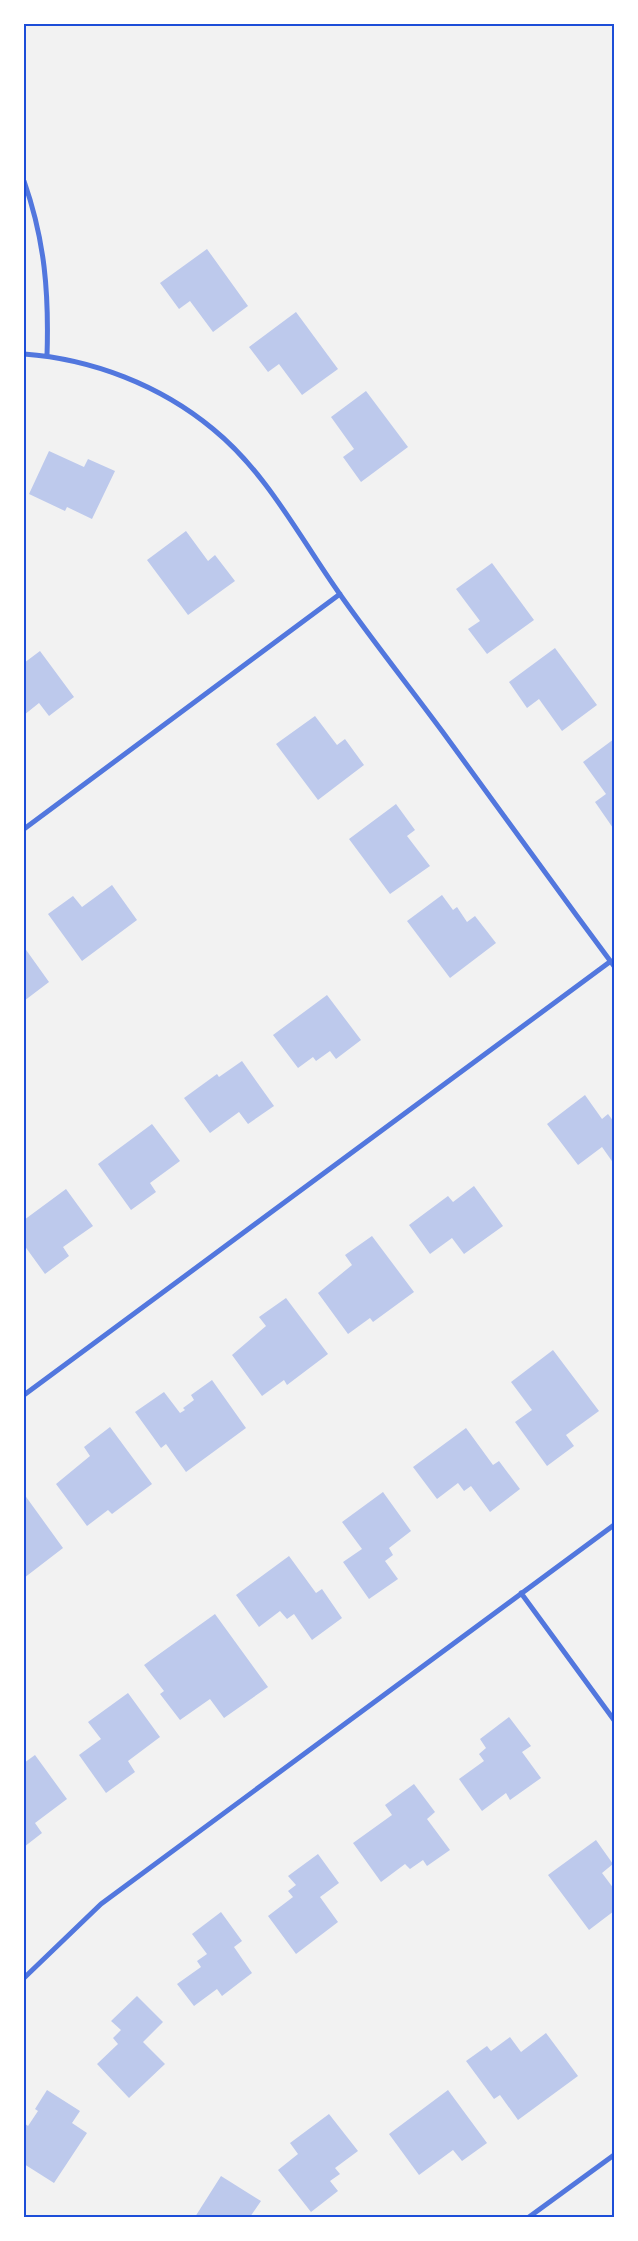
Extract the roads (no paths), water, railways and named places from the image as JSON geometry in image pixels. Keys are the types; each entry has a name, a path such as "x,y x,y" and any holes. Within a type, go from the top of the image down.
{"street":[{"path":"24,181 34,209 44,257 49,306 47,356"},
{"path":"24,354 47,356 92,365 132,380 179,405 214,429 251,466 340,594 613,963 24,1394"},
{"path":"24,829 340,594"},
{"path":"24,1978 102,1904 614,1525"},
{"path":"521,1593 614,1720"},
{"path":"529,2217 614,2155"}]}
